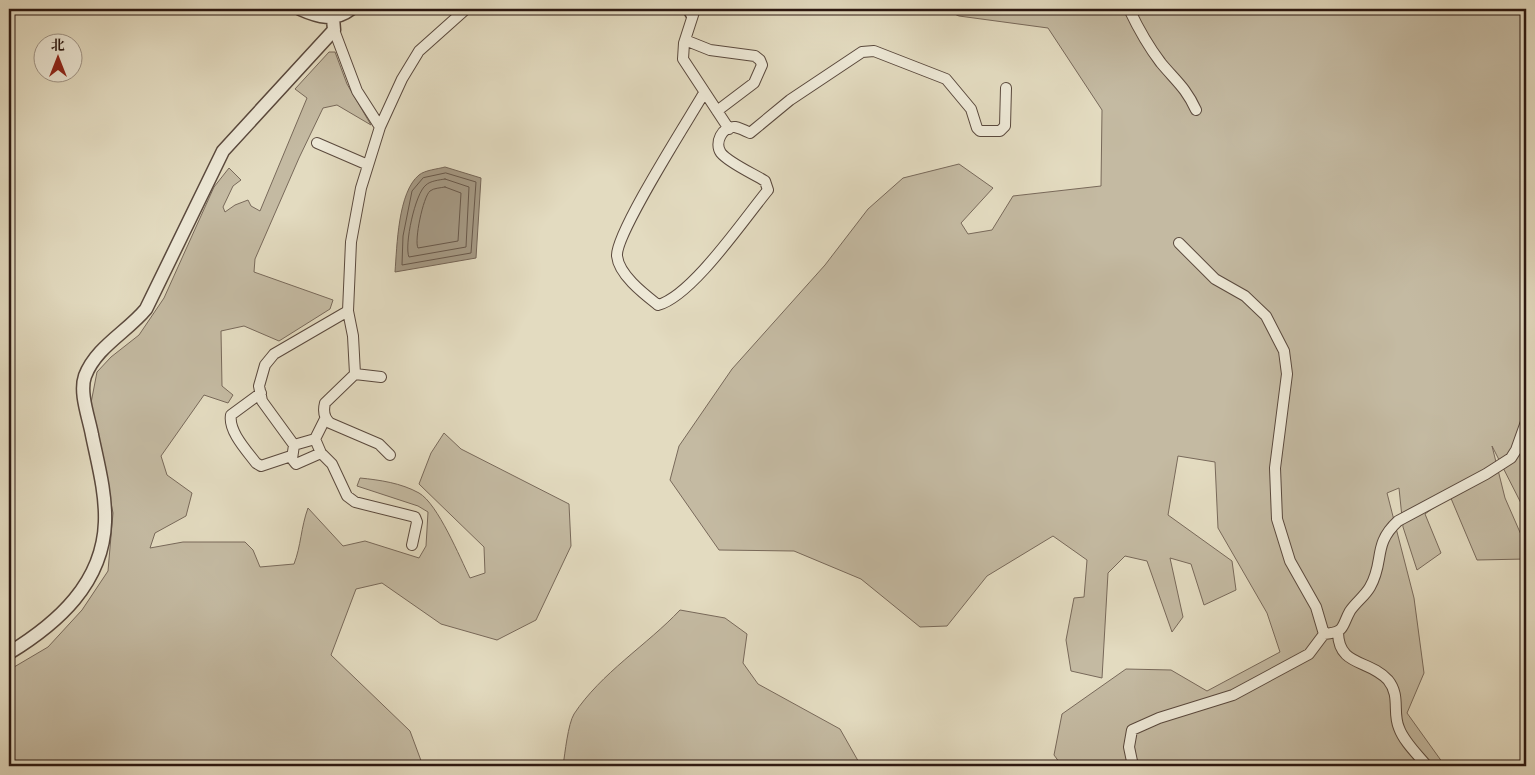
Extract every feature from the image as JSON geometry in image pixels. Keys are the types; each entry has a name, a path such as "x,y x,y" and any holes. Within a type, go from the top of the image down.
{"street":[{"path":"300,9 334,24 357,91 380,127"},
{"path":"9,653 55,622 75,601 89,580 101,551 105,522 104,491 84,394 84,378 92,361 134,324 146,309 223,151 334,24 351,9"},
{"path":"355,374 353,336 348,311 351,242 368,164 380,127 402,79 419,51 466,9"},
{"path":"694,9 685,40 683,59 729,129"},
{"path":"1129,9 1140,32 1161,63 1187,91 1196,110"},
{"path":"685,40 710,50 755,56 760,60 762,65 754,83 717,111"},
{"path":"704,93 641,200 620,242 617,254 619,266 658,305 667,303 693,281 768,190 765,181 722,155 718,146 718,140 729,129 736,127 750,133 790,100 862,52 874,51 946,78 971,109 977,128 980,131 1000,131 1005,126 1006,88"},
{"path":"317,143 368,164"},
{"path":"1179,242 1215,279 1245,296 1266,316 1284,352 1287,374 1274,468 1277,519 1290,561 1316,607 1324,634"},
{"path":"294,445 262,402 259,386 265,365 274,354 348,311"},
{"path":"294,445 315,439 325,419 325,403 355,374 362,373 381,377"},
{"path":"261,393 231,415 230,421 235,432 256,463 261,466 291,456"},
{"path":"325,419 379,444 390,455"},
{"path":"1133,766 1129,747 1132,730 1159,718 1233,695 1309,654 1324,634 1338,633 1344,627 1350,612 1369,589 1383,539 1389,530 1398,521 1486,474 1511,458 1516,450 1526,422"},
{"path":"315,439 321,453 332,464 347,496 355,502 415,517 418,522 412,545"},
{"path":"294,445 291,456 296,464 321,453"},
{"path":"1338,633 1338,646 1342,652 1381,674 1389,681 1396,694 1399,728 1427,766"}],"lane":[{"path":"685,9 691,20"}],"shaded area":[{"path":"943,9 1526,9 1526,513 1492,446 1505,498 1526,546 1526,559 1477,560 1450,496 1425,514 1441,553 1417,570 1403,527 1399,488 1387,493 1414,598 1424,673 1407,713 1445,766 1062,766 1054,755 1062,714 1126,669 1171,670 1207,691 1280,652 1267,613 1218,528 1215,462 1178,456 1168,515 1232,561 1236,590 1204,605 1191,564 1170,558 1183,617 1172,632 1147,561 1125,556 1108,573 1102,678 1071,671 1066,640 1074,598 1084,597 1087,560 1053,536 987,576 947,626 920,627 861,579 794,551 719,550 670,480 679,446 732,369 825,265 868,209 903,178 959,164 993,188 961,223 968,234 992,230 1013,196 1101,186 1102,110 1048,28 959,16"},
{"path":"329,52 335,52 347,84 371,125 337,105 323,108 255,259 254,272 333,300 330,309 279,341 244,326 221,331 222,386 233,395 228,403 204,395 161,456 167,475 192,493 186,516 155,533 150,548 183,542 245,542 253,550 260,567 294,564 308,508 343,546 365,541 419,558 426,546 428,512 418,506 357,486 360,478 398,484 419,493 434,508 441,519 470,578 485,573 484,547 419,484 431,453 444,433 461,449 569,504 571,546 536,620 497,640 441,624 382,583 356,589 331,655 410,731 423,766 9,766 9,670 48,647 82,610 108,571 113,513 91,403 97,372 111,357 139,335 164,298 214,187 229,168 241,180 233,186 223,207 225,212 235,205 248,200 251,206 260,211 307,98 295,89"},
{"path":"680,610 725,618 747,634 743,663 758,684 840,729 861,766 563,766 570,725 574,714 585,699 597,685"}],"water":[{"path":"445,167 481,178 476,258 395,272 400,220 412,183 422,173"}]}
